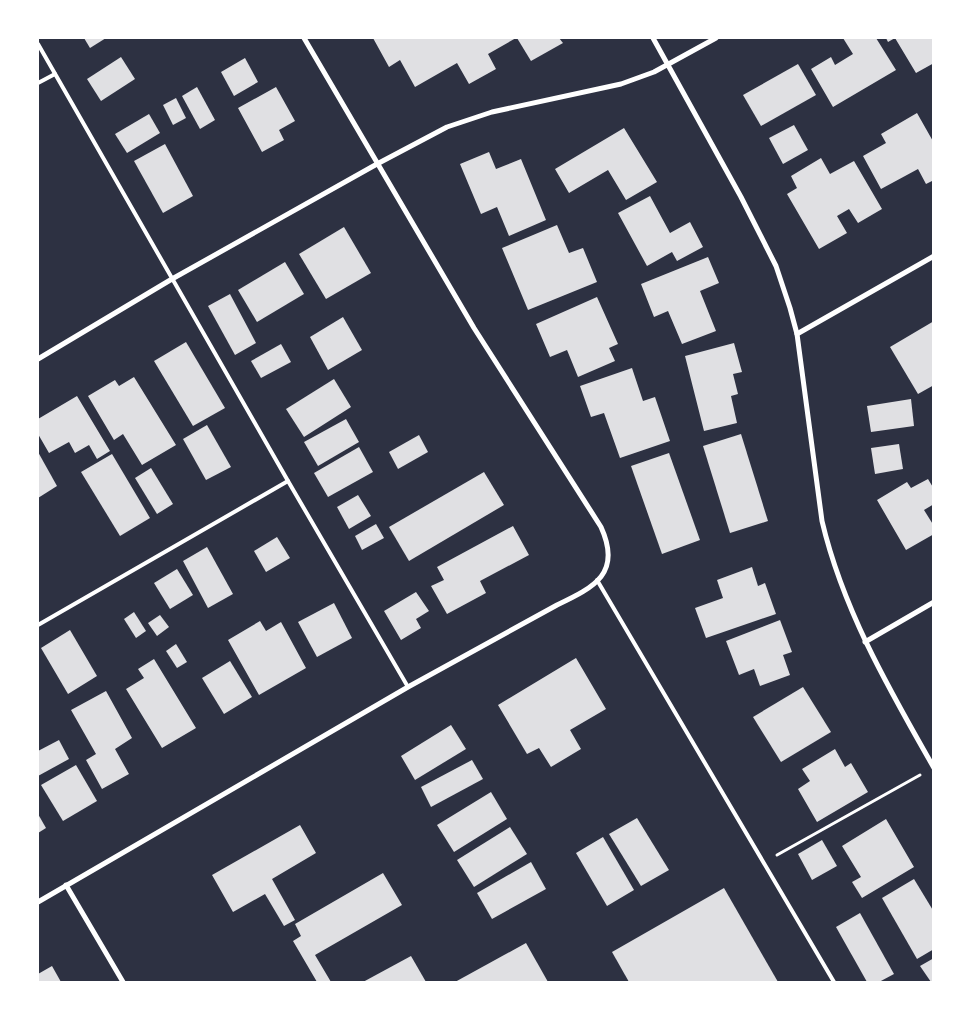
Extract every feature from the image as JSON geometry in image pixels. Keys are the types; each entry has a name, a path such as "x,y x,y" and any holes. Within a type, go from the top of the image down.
{"street":[{"path":"38,902 408,687 577,595 605,572 609,558 608,543 602,527 474,328 304,38"},
{"path":"653,38 741,197 776,266 797,334 822,521 828,546 842,590 865,642 880,673 933,768"},
{"path":"38,358 172,279 447,127 492,112 621,84 654,72 716,38"},
{"path":"797,334 934,256"},
{"path":"865,642 934,602"},
{"path":"66,885 123,982"}],"lane":[{"path":"38,44 408,687"},
{"path":"38,84 54,74"},
{"path":"38,625 288,481"},
{"path":"597,580 834,982"}],"path":[{"path":"764,862 933,768"}],"building":[{"path":"84,38 106,38 90,48"},
{"path":"373,38 516,38 488,54 496,69 469,84 457,63 415,87 400,60 389,67"},
{"path":"517,38 559,38 563,43 531,61"},
{"path":"843,38 876,38 896,70 833,107 811,69 831,57 835,65 853,54"},
{"path":"886,38 895,38 888,42"},
{"path":"895,38 934,38 934,63 916,73"},
{"path":"121,57 135,79 101,101 87,79"},
{"path":"245,58 258,82 234,96 221,72"},
{"path":"798,64 816,95 761,126 743,95"},
{"path":"197,87 215,120 200,129 182,96"},
{"path":"276,87 295,121 279,130 284,140 262,152 238,108"},
{"path":"176,98 186,118 173,125 163,105"},
{"path":"917,113 934,143 934,180 926,184 918,169 881,189 863,156 886,143 881,134"},
{"path":"149,114 160,133 127,153 115,134"},
{"path":"794,125 808,150 783,164 769,138"},
{"path":"624,128 657,182 626,200 608,170 569,193 555,169"},
{"path":"165,144 193,196 163,213 134,161"},
{"path":"489,152 496,169 521,159 546,220 509,236 497,207 481,214 460,164"},
{"path":"821,158 830,174 854,161 882,209 858,223 849,209 837,216 847,233 819,249 787,194 797,188 791,176"},
{"path":"650,196 670,233 690,222 703,247 677,261 672,252 647,266 618,213"},
{"path":"557,225 569,253 583,248 597,282 528,310 502,248"},
{"path":"344,227 371,273 326,299 299,254"},
{"path":"708,257 719,283 700,291 716,331 682,344 668,311 654,317 641,284"},
{"path":"285,262 304,294 257,322 238,290"},
{"path":"230,294 256,343 235,355 208,306"},
{"path":"597,297 618,344 609,348 615,361 578,377 567,350 550,357 536,324"},
{"path":"343,317 362,350 328,370 310,337"},
{"path":"934,321 934,385 918,394 890,347"},
{"path":"186,342 225,408 193,426 154,361"},
{"path":"734,343 742,372 733,374 738,394 731,396 737,423 704,431 685,356"},
{"path":"281,344 291,362 261,378 251,361"},
{"path":"632,368 643,401 655,397 670,441 620,458 604,413 591,417 580,386"},
{"path":"134,377 176,445 142,465 123,434 114,440 88,396 115,380 119,386"},
{"path":"334,379 351,407 304,437 286,409"},
{"path":"77,396 110,451 97,459 89,445 75,453 69,442 49,453 38,434 38,419"},
{"path":"911,399 914,426 871,432 867,406"},
{"path":"346,419 359,442 318,466 304,442"},
{"path":"207,425 231,467 206,480 183,439"},
{"path":"741,434 768,521 730,533 703,446"},
{"path":"419,435 428,452 398,469 389,452"},
{"path":"899,444 903,469 875,474 871,448"},
{"path":"359,447 373,472 328,497 314,473"},
{"path":"38,452 57,486 38,498"},
{"path":"669,453 700,540 662,554 631,466"},
{"path":"112,454 150,518 120,536 81,472"},
{"path":"151,468 173,504 157,514 135,478"},
{"path":"484,472 504,505 409,561 389,527"},
{"path":"928,479 934,489 934,504 924,510 934,526 934,534 906,550 877,500 907,482 911,488"},
{"path":"358,495 371,516 349,529 337,507"},
{"path":"376,524 384,538 362,550 355,536"},
{"path":"513,526 529,555 480,581 486,593 447,614 431,586 444,580 437,567"},
{"path":"277,537 290,558 266,572 254,551"},
{"path":"207,547 233,594 208,608 183,561"},
{"path":"752,567 758,586 765,583 776,614 706,638 695,608 723,598 717,580"},
{"path":"177,569 193,595 170,609 154,583"},
{"path":"416,592 429,611 416,619 421,628 401,640 384,611"},
{"path":"334,603 352,638 317,657 298,622"},
{"path":"134,612 146,631 136,638 124,619"},
{"path":"160,615 169,627 157,636 148,623"},
{"path":"780,620 792,652 783,655 790,675 760,686 754,669 739,675 726,641"},
{"path":"260,621 266,631 281,622 306,668 259,695 228,640"},
{"path":"70,630 97,676 68,694 41,648"},
{"path":"176,644 187,662 177,668 166,651"},
{"path":"576,658 606,709 570,730 581,749 551,767 539,748 527,754 498,705"},
{"path":"154,659 196,728 162,748 126,689 144,678 138,669"},
{"path":"230,661 252,697 224,714 202,678"},
{"path":"803,687 831,732 781,762 753,717"},
{"path":"106,691 132,738 115,749 129,774 102,789 86,760 96,754 71,710"},
{"path":"451,725 466,749 415,780 401,756"},
{"path":"59,740 69,759 38,776 38,751"},
{"path":"835,749 845,767 851,763 868,792 817,822 798,789 810,781 802,769"},
{"path":"472,760 483,779 431,807 421,787"},
{"path":"76,765 97,801 63,821 41,785"},
{"path":"491,792 507,819 454,852 437,825"},
{"path":"38,814 46,828 38,833"},
{"path":"637,818 669,870 641,886 609,834"},
{"path":"886,819 914,867 862,898 852,882 861,877 842,846"},
{"path":"300,825 316,853 272,879 295,920 284,926 265,894 233,912 212,875"},
{"path":"510,827 527,854 474,887 457,860"},
{"path":"603,837 634,890 607,906 576,853"},
{"path":"822,840 837,866 812,880 798,854"},
{"path":"531,862 546,889 492,919 477,893"},
{"path":"383,873 402,905 315,955 331,982 317,982 293,941 301,936 295,924"},
{"path":"914,879 934,912 934,949 917,959 882,898"},
{"path":"724,888 778,982 629,982 612,952"},
{"path":"860,913 894,974 879,982 867,982 836,927"},
{"path":"526,943 548,982 455,982"},
{"path":"411,956 426,982 363,982"},
{"path":"934,958 934,982 931,982 920,966"},
{"path":"52,966 61,982 38,982 38,974"}]}
